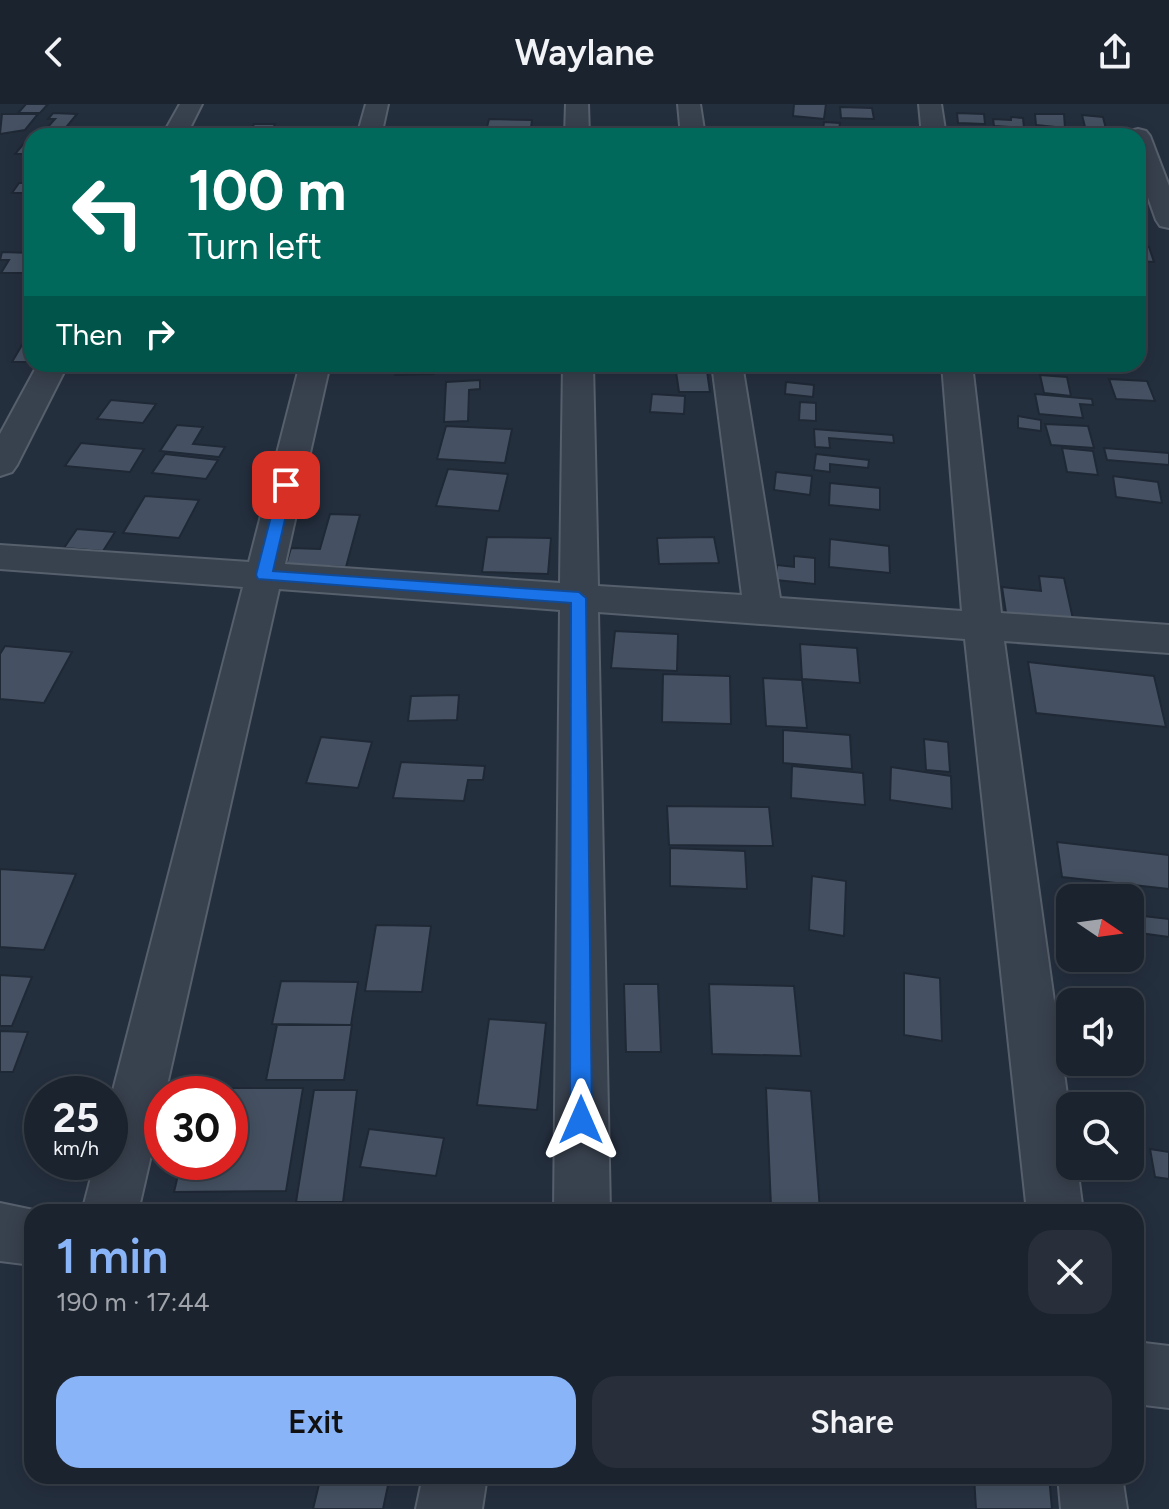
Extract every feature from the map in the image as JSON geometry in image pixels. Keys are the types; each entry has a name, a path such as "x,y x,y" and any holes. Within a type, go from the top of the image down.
{"street":[{"path":"178,128 191,104"},
{"path":"371,128 377,104"},
{"path":"577,104 577,128"},
{"path":"689,104 692,128"},
{"path":"930,104 933,128"},
{"path":"1146,158 1169,220"},
{"path":"0,465 49,372"},
{"path":"112,1204 313,372"},
{"path":"578,372 582,1204"},
{"path":"728,372 763,611"},
{"path":"958,372 983,626 1054,1204"},
{"path":"0,557 1169,639"},
{"path":"0,1232 24,1235"},
{"path":"1144,1374 1169,1377"},
{"path":"449,1509 454,1484"},
{"path":"1091,1484 1094,1509"}],"building":[{"path":"26,104 48,104 40,113 18,113"},
{"path":"794,104 826,104 824,119 793,116"},
{"path":"840,107 872,108 874,119 841,118"},
{"path":"53,113 77,114 66,128 47,128 55,119 48,119"},
{"path":"957,113 984,114 985,124 958,123"},
{"path":"2,114 38,114 24,130 0,134"},
{"path":"1035,114 1064,114 1065,128 1036,125"},
{"path":"1082,115 1103,117 1106,128 1096,128 1085,127"},
{"path":"1011,117 1023,118 1024,128 994,126 993,119 1011,120"},
{"path":"489,119 532,120 531,128 487,127"},
{"path":"824,122 840,123 839,128 823,128"},
{"path":"254,124 275,124 273,128 252,128"},
{"path":"24,143 24,154 15,154"},
{"path":"19,183 24,183 24,193 12,193"},
{"path":"1146,247 1149,247 1154,262 1146,262"},
{"path":"2,252 24,253 24,273 1,273 9,260 0,260"},
{"path":"24,342 24,362 12,362"},
{"path":"395,372 434,372 434,374 395,375"},
{"path":"676,372 707,372 710,392 679,392"},
{"path":"1040,375 1067,377 1071,396 1044,393"},
{"path":"1109,379 1147,381 1155,401 1116,399"},
{"path":"480,380 480,389 469,390 468,421 444,422 446,382"},
{"path":"786,382 814,385 813,397 785,394"},
{"path":"652,394 685,396 684,414 650,412"},
{"path":"1035,394 1092,399 1093,405 1080,404 1083,418 1039,414"},
{"path":"111,400 156,404 143,423 97,419"},
{"path":"800,402 816,403 816,421 799,420"},
{"path":"1018,416 1041,420 1041,431 1018,428"},
{"path":"1045,424 1088,426 1094,448 1051,445"},
{"path":"177,425 203,427 193,444 225,447 219,457 160,451"},
{"path":"446,426 512,429 505,463 437,459"},
{"path":"814,429 893,435 894,443 829,438 830,448 815,447"},
{"path":"81,443 144,449 130,472 65,466"},
{"path":"1062,448 1093,451 1098,475 1067,472"},
{"path":"1104,448 1169,453 1169,465 1107,460"},
{"path":"165,454 218,460 206,479 152,473"},
{"path":"816,454 869,460 868,468 830,464 830,472 814,470"},
{"path":"448,469 508,474 499,511 436,506"},
{"path":"776,472 812,476 810,495 774,490"},
{"path":"1113,476 1158,482 1162,503 1116,497"},
{"path":"830,483 880,488 880,510 829,505"},
{"path":"145,496 199,500 179,538 123,533"},
{"path":"330,514 360,515 346,567 286,565 291,548 320,549"},
{"path":"77,529 115,532 103,551 64,548"},
{"path":"487,537 551,538 548,574 482,572"},
{"path":"714,537 719,563 659,564 657,538"},
{"path":"830,539 889,546 890,573 829,567"},
{"path":"794,556 815,558 815,584 776,580 777,565 794,567"},
{"path":"1039,576 1064,578 1073,619 1006,613 1002,587 1041,591"},
{"path":"615,631 678,634 677,671 611,668"},
{"path":"800,644 857,648 860,683 802,679"},
{"path":"5,646 72,652 44,703 0,699 0,654"},
{"path":"1028,662 1154,676 1166,727 1036,713"},
{"path":"663,674 730,676 731,724 662,722"},
{"path":"763,678 802,680 807,728 766,726"},
{"path":"459,695 457,720 408,721 411,696"},
{"path":"783,730 850,735 852,769 783,763"},
{"path":"321,737 372,742 358,788 306,783"},
{"path":"924,739 948,742 950,772 926,770"},
{"path":"401,762 485,766 483,780 468,780 464,801 393,798"},
{"path":"792,766 863,773 865,805 791,798"},
{"path":"891,767 951,776 952,809 890,800"},
{"path":"667,806 769,807 773,846 669,845"},
{"path":"1057,842 1169,855 1169,889 1062,877"},
{"path":"670,848 745,851 747,889 670,886"},
{"path":"0,869 76,874 44,950 0,947"},
{"path":"812,876 846,881 844,936 809,930"},
{"path":"1144,916 1169,919 1169,937 1144,934"},
{"path":"376,925 431,926 422,992 365,991"},
{"path":"904,973 940,978 942,1041 904,1035"},
{"path":"0,975 32,977 12,1026 0,1026"},
{"path":"281,981 358,982 351,1025 272,1024"},
{"path":"624,984 658,984 661,1052 626,1052"},
{"path":"709,984 794,986 801,1056 712,1054"},
{"path":"489,1019 546,1023 537,1110 477,1105"},
{"path":"277,1025 352,1025 344,1080 266,1080"},
{"path":"0,1031 28,1032 13,1072 0,1072"},
{"path":"248,1088 303,1088 286,1191 174,1192 177,1180 248,1180"},
{"path":"766,1088 811,1091 820,1204 771,1204"},
{"path":"314,1090 357,1090 343,1202 296,1202"},
{"path":"369,1129 444,1138 436,1176 360,1167"},
{"path":"1150,1149 1169,1152 1169,1179 1155,1177"},
{"path":"319,1484 388,1484 383,1509 313,1509"},
{"path":"974,1484 1050,1484 1052,1509 976,1509"}],"route":[{"path":"286,485 264,575 579,598 581,1120"}]}
